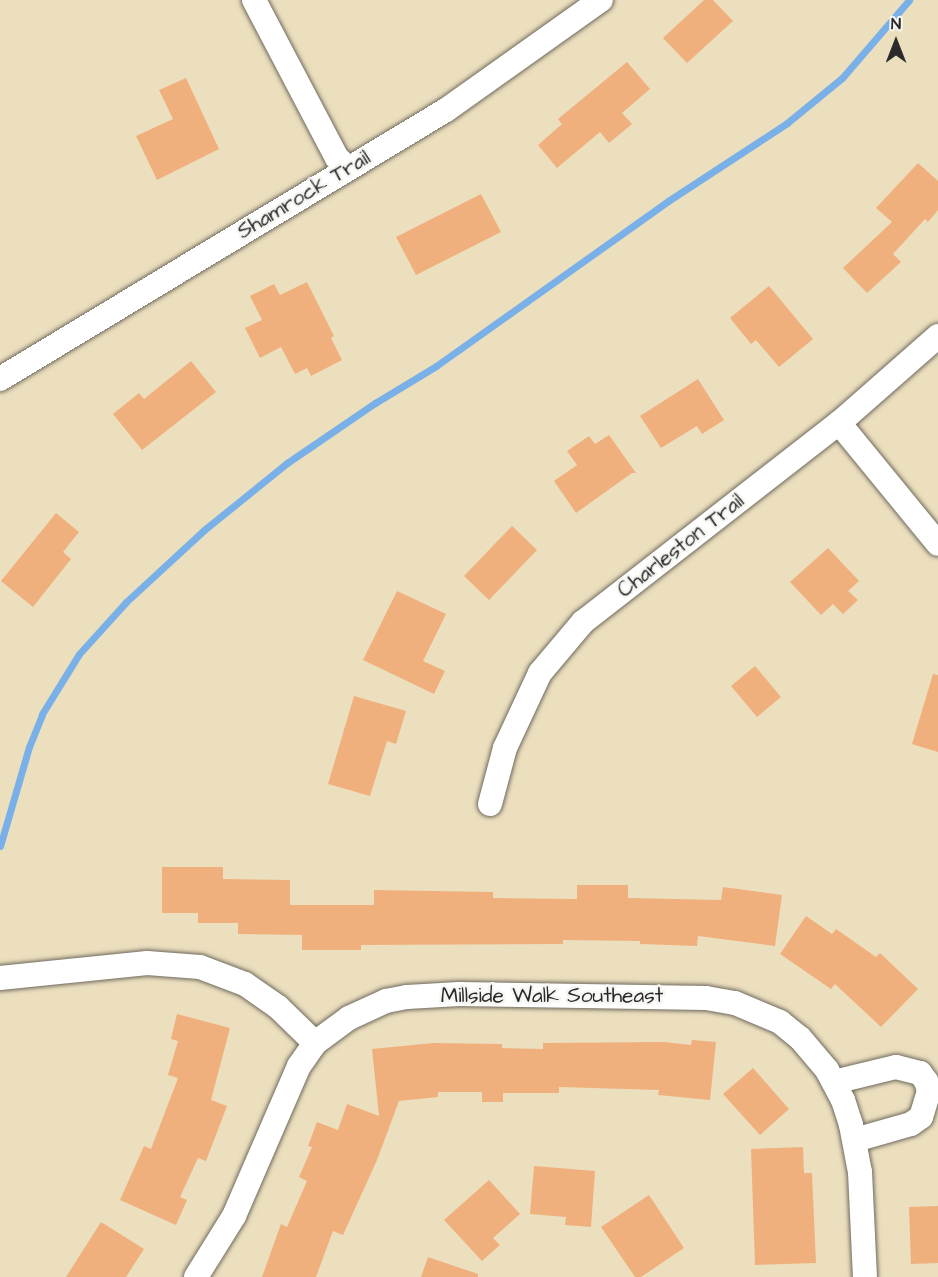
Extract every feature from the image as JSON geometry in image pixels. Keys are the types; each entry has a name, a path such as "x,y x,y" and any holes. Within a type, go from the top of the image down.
{"street":[{"path":"254,0 337,158 348,168"},
{"name":"Shamrock Trail","path":"0,379 446,110 601,0"},
{"name":"Charleston Trail","path":"490,804 505,748 540,673 583,622 839,423 938,336"},
{"path":"839,423 938,544"},
{"path":"0,978 147,963 200,967 245,984 278,1007 315,1042"},
{"name":"Millside Walk Southeast","path":"196,1277 234,1216 299,1066 315,1042 366,1009 407,997 459,994 706,998 735,1003 780,1022 814,1053 843,1100 855,1140 860,1172 865,1277"},
{"path":"834,1082 896,1067 921,1073 926,1081 929,1091 921,1117 911,1124 855,1140"}],"building":[{"path":"704,0 713,0 733,21 687,63 663,38"},
{"path":"627,62 650,89 622,113 632,124 609,143 600,132 557,168 538,145 562,124 558,119"},
{"path":"186,78 219,149 157,180 136,136 173,119 159,90"},
{"path":"918,163 938,181 938,210 928,222 925,219 893,254 901,262 867,293 843,268 892,222 876,208"},
{"path":"481,194 501,232 416,275 396,237"},
{"path":"307,282 334,336 331,338 342,360 311,376 307,368 295,374 281,347 260,358 245,328 262,320 250,296 274,284 280,295"},
{"path":"769,286 813,339 779,367 756,340 751,344 730,318"},
{"path":"191,361 216,392 142,450 113,414 139,393 144,399"},
{"path":"698,379 724,420 702,434 697,426 661,448 640,416"},
{"path":"609,435 636,473 632,473 576,513 554,481 577,465 567,451 589,436 595,444"},
{"path":"56,513 79,532 63,552 71,559 33,607 1,581"},
{"path":"512,526 537,550 489,600 464,576"},
{"path":"828,548 859,581 848,591 858,600 843,614 833,604 821,615 790,582"},
{"path":"397,591 446,614 423,661 445,671 434,694 363,660"},
{"path":"755,666 781,697 757,717 731,686"},
{"path":"933,674 938,675 938,752 912,744"},
{"path":"354,696 406,711 396,744 387,741 370,796 328,784"},
{"path":"162,867 223,867 223,879 290,880 290,905 374,905 374,890 493,892 493,898 577,899 577,885 628,885 628,898 721,900 723,887 782,895 775,946 698,936 697,946 640,944 640,941 563,940 563,944 361,945 361,950 302,950 302,935 238,934 238,923 198,923 198,913 162,913"},
{"path":"806,916 832,934 836,929 876,957 880,953 918,989 881,1027 835,984 831,989 780,954"},
{"path":"177,1014 230,1028 211,1100 227,1106 206,1161 198,1158 180,1197 187,1200 176,1225 120,1200 144,1146 151,1149 178,1078 168,1075 178,1041 171,1039"},
{"path":"692,1040 716,1042 710,1100 658,1095 659,1090 559,1087 559,1093 503,1093 503,1102 482,1102 482,1092 438,1092 438,1097 399,1101 377,1160 343,1235 333,1231 316,1277 262,1277 281,1224 287,1227 307,1181 299,1177 312,1147 308,1146 317,1122 338,1130 347,1104 379,1116 372,1049 433,1043 502,1044 502,1048 543,1049 543,1043 664,1042 691,1045"},
{"path":"753,1068 789,1109 760,1135 723,1094"},
{"path":"803,1147 804,1173 812,1173 816,1263 755,1265 751,1149"},
{"path":"534,1166 595,1171 591,1227 565,1225 566,1217 530,1214"},
{"path":"489,1180 520,1214 493,1238 500,1245 482,1261 444,1220"},
{"path":"649,1195 684,1248 641,1277 635,1277 601,1227"},
{"path":"938,1206 938,1263 911,1264 909,1207"},
{"path":"101,1222 144,1249 126,1277 66,1277"},
{"path":"428,1257 478,1274 478,1277 421,1277"}],"waterway":[{"path":"0,846 29,747 42,714 79,654 126,602 204,530 287,463 375,403 436,366 668,201 787,123 842,78 909,0"}]}
